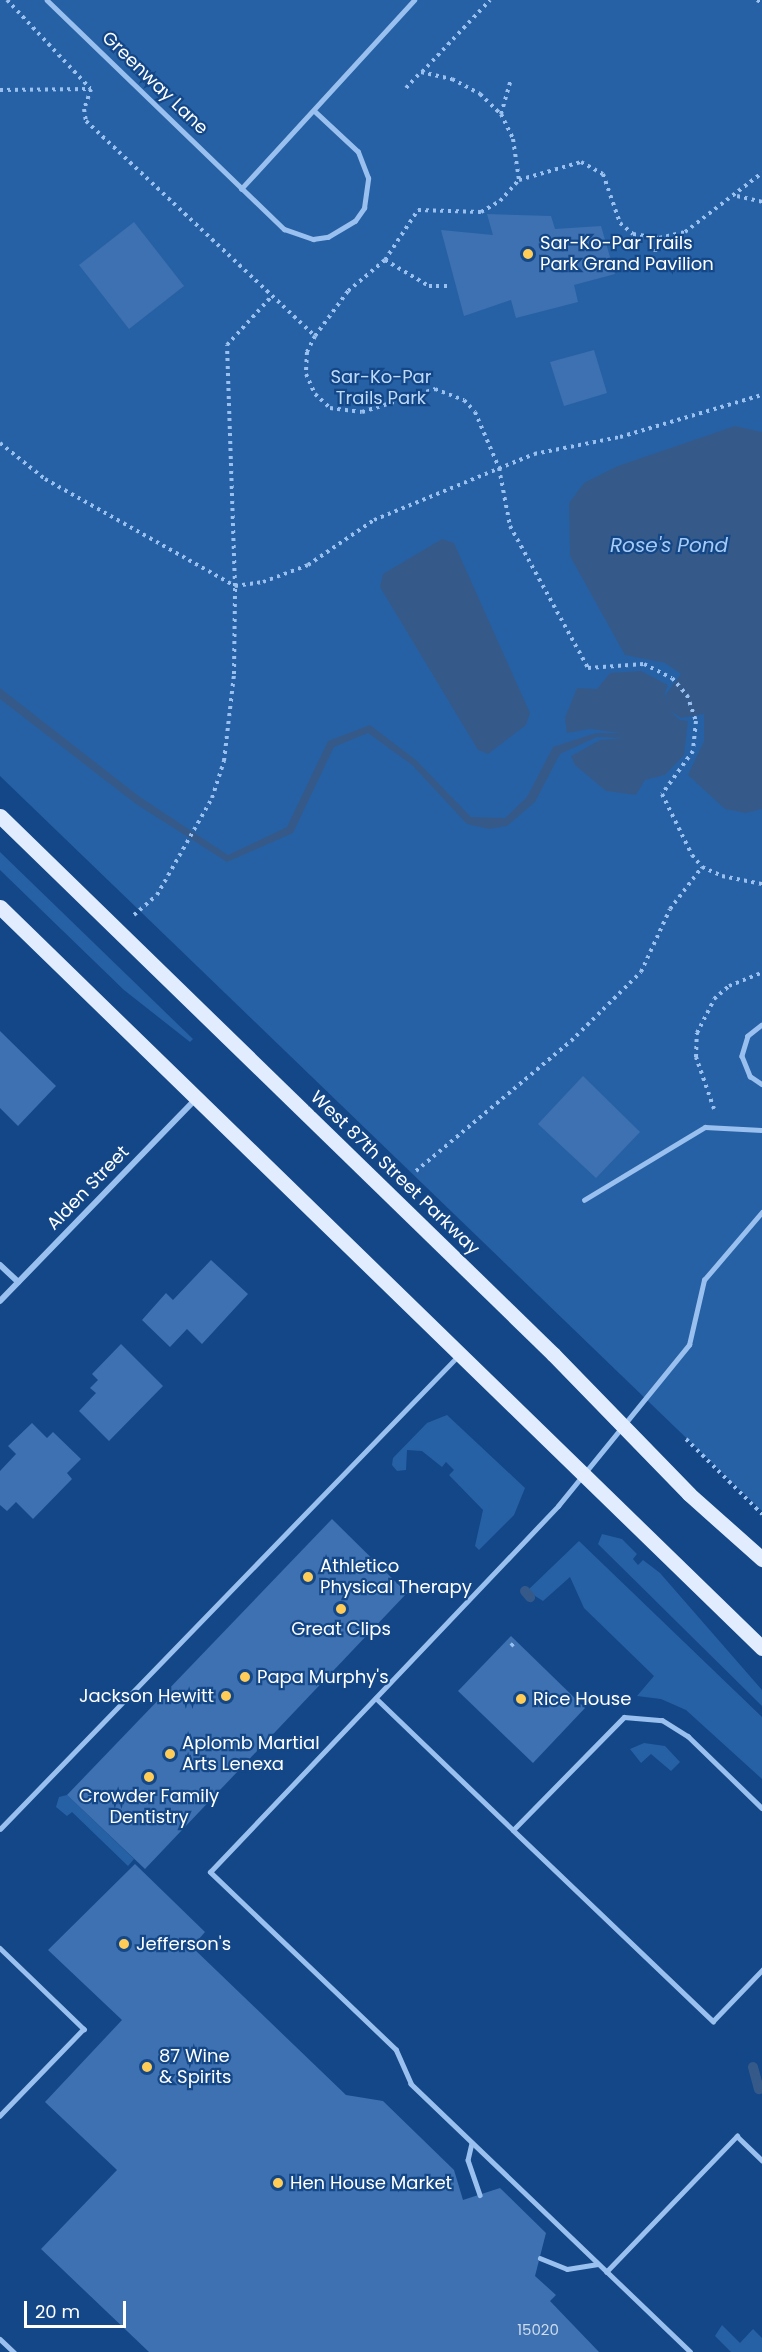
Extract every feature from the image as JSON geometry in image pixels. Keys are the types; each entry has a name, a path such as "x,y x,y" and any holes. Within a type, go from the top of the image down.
{"main road":[{"name":"West 87th Street Parkway","path":"0,816 116,927 622,1426 762,1559"},
{"path":"0,907 762,1648"}],"street":[{"name":"Alden Street","path":"0,1300 197,1098"},
{"path":"0,1264 18,1282"}],"lane":[{"name":"Greenway Lane","path":"47,0 241,189"},
{"path":"314,111 365,164 368,194 355,221 328,237 298,236 284,229 241,189 414,0"},
{"path":"762,1024 748,1036 742,1056 750,1076 762,1084"},
{"path":"584,1200 705,1127 762,1130"},
{"path":"690,2352 411,2084 396,2050 210,1872 558,1506 583,1472 688,1345 704,1280 762,1212"},
{"path":"0,1829 460,1354"},
{"path":"376,1698 713,2021 762,1970"},
{"path":"513,1830 624,1717 662,1720 688,1736 762,1808"},
{"path":"0,1948 84,2029 0,2116"},
{"path":"606,2271 737,2136 762,2160"},
{"path":"472,2143 468,2160 480,2195"},
{"path":"540,2258 567,2269 598,2264"},
{"path":"0,2339 14,2352"}],"path":[{"path":"7,0 91,88"},
{"path":"406,88 490,0"},
{"path":"757,0 762,3"},
{"path":"421,72 452,79 480,94 501,114 513,139 519,180"},
{"path":"501,114 511,78"},
{"path":"0,90 91,88"},
{"path":"91,88 84,109 87,121 271,297 315,336"},
{"path":"762,173 737,196 685,232 659,238 633,234 620,224 603,174 587,164 572,163 519,180 500,201 481,212 414,212 385,261 348,291 315,336 307,352 306,374 315,394 330,408 362,412 435,389 452,393 475,412 499,468 510,526 588,668 644,664 672,678 687,695 696,721 686,765 662,794 702,867 762,884"},
{"path":"737,196 762,202"},
{"path":"655,252 659,238"},
{"path":"385,261 429,286 449,286"},
{"path":"116,927 157,895 196,825 224,762 234,674 235,586 227,345 271,297"},
{"path":"0,443 45,479 235,586 262,582 308,566 374,520 534,454 620,437 762,395"},
{"path":"416,1171 571,1041 641,972 670,909 702,867"},
{"path":"723,1128 696,1057 697,1033 714,999 729,986 762,973"},
{"path":"686,1439 762,1514"},
{"path":"511,1646 516,1641"}],"green space":[{"name":"Sar-Ko-Par Trails Park","path":"0,0 762,0 762,1511 0,776"},
{"path":"0,852 193,1039 190,1042 124,990 0,870"},
{"path":"447,1415 525,1488 514,1515 479,1550 475,1546 483,1510 449,1475 454,1470 446,1462 442,1467 422,1451 407,1450 406,1470 397,1471 392,1465 393,1458 427,1423"},
{"path":"602,1534 622,1539 637,1554 633,1559 638,1565 643,1560 660,1573 762,1690 762,1706 598,1544"},
{"path":"579,1541 762,1717 762,1779 686,1710 661,1699 637,1696 654,1676 584,1608 570,1577 543,1601 527,1591"},
{"path":"644,1743 665,1746 680,1762 671,1771 651,1754 641,1763 630,1749"},
{"path":"67,1795 134,1859 128,1866 72,1812 67,1816 56,1807 59,1797"},
{"path":"722,2325 740,2343 753,2329 762,2338 762,2352 731,2352 715,2336"}],"water":[{"name":"Rose's Pond","path":"735,426 762,432 762,809 746,813 725,809 688,775 704,741 704,714 681,718 669,710 680,720 688,721 684,755 665,775 645,780 636,795 606,791 575,765 571,756 600,740 624,738 597,737 560,754 535,802 507,826 489,829 467,824 412,765 368,733 334,747 293,833 227,862 136,804 0,699 0,688 140,797 228,855 287,827 328,741 370,725 416,760 471,817 505,818 527,797 553,747 596,733 621,733 590,729 567,733 565,718 577,688 597,689 610,673 641,671 668,685 665,693 668,708 666,694 681,674 665,663 625,655 570,556 569,503 584,483 618,466"},
{"path":"442,539 454,543 530,713 526,725 488,754 478,750 380,587 383,574"}],"building":[{"name":"Sar-Ko-Par Trails Park Grand Pavilion","path":"487,214 551,216 555,229 601,226 615,274 574,285 578,302 516,318 511,300 464,316 441,230 493,235"},
{"path":"134,222 184,286 129,329 79,265"},
{"path":"594,350 607,393 564,406 550,362"},
{"path":"0,1031 56,1086 18,1126 0,1108"},
{"path":"583,1076 640,1132 596,1178 538,1124"},
{"path":"211,1260 248,1294 202,1344 187,1329 170,1347 142,1320 166,1293 173,1300"},
{"path":"121,1344 163,1386 109,1441 79,1411 96,1393 90,1388 98,1380 92,1374"},
{"path":"32,1423 47,1438 53,1432 81,1459 67,1473 72,1479 33,1519 16,1502 7,1511 0,1505 0,1471 16,1454 8,1446"},
{"path":"332,1519 407,1593 145,1869 67,1795"},
{"name":"Rice House","path":"511,1636 585,1708 533,1763 458,1691"},
{"name":"Hen House Market","path":"135,1864 205,1932 192,1947 346,2095 383,2101 454,2170 463,2200 500,2188 546,2233 535,2276 556,2295 550,2301 599,2352 149,2352 41,2249 117,2170 45,2102 122,2020 48,1950"}],"waterway":[{"path":"525,1591 530,1597"},
{"path":"753,2067 759,2089"}],"place":[{"name":"Sar-Ko-Par Trails Park Grand Pavilion","path":"528,254"},
{"name":"Athletico Physical Therapy","path":"308,1577"},
{"name":"Great Clips","path":"341,1609"},
{"name":"Papa Murphy's","path":"245,1677"},
{"name":"Jackson Hewitt","path":"226,1696"},
{"name":"Rice House","path":"521,1699"},
{"name":"Aplomb Martial Arts Lenexa","path":"170,1754"},
{"name":"Crowder Family Dentistry","path":"149,1777"},
{"name":"Jefferson's","path":"124,1944"},
{"name":"87 Wine & Spirits","path":"147,2067"},
{"name":"Hen House Market","path":"278,2183"}]}
